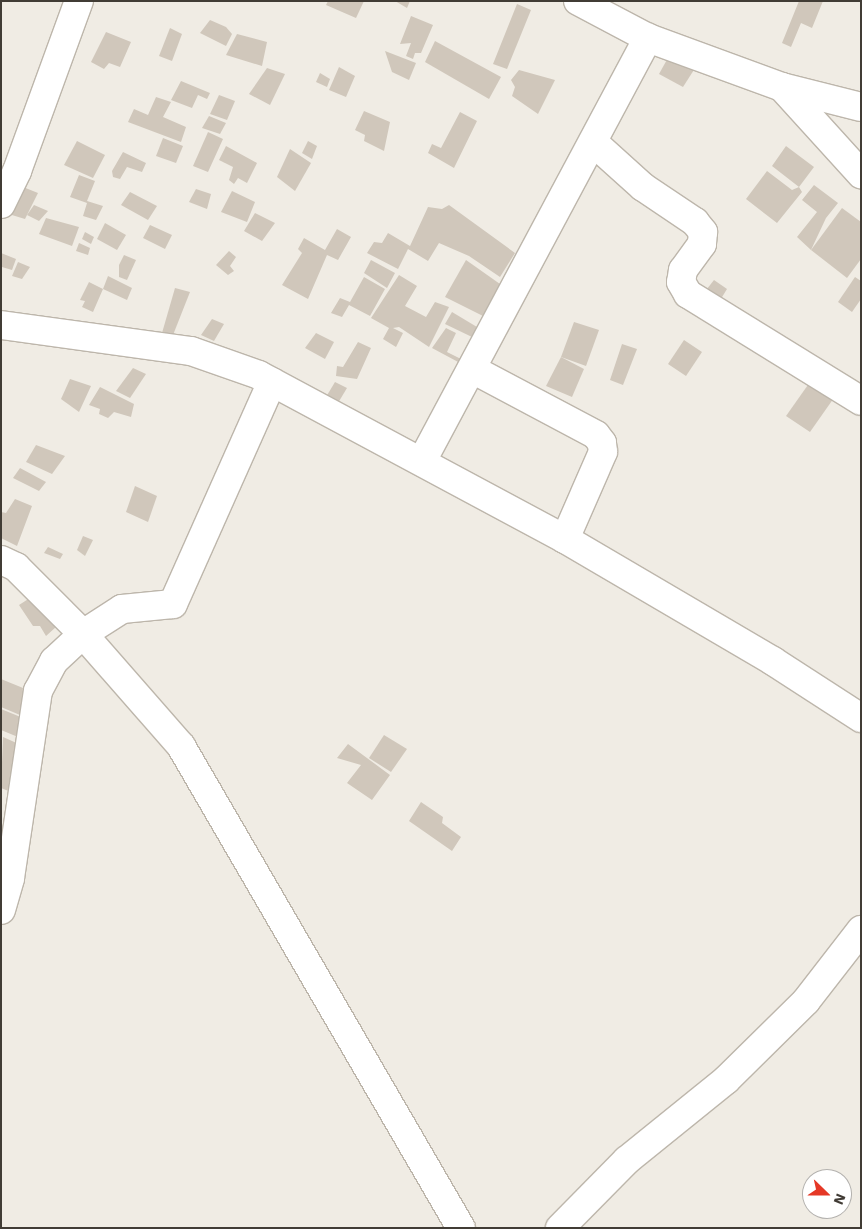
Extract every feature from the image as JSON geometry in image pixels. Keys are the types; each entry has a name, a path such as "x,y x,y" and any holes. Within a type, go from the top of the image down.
{"street":[{"path":"1,204 17,171 79,1"},
{"path":"578,1 606,7 648,38 782,87 861,107"},
{"path":"422,461 648,38"},
{"path":"782,87 861,174"},
{"path":"593,142 643,187 695,222 702,232 702,244 683,270 681,282 688,294 861,401"},
{"path":"1,326 191,351 272,382 565,539 773,661 861,718"},
{"path":"472,369 596,435 602,443 603,452 565,539"},
{"path":"1,910 10,878 38,691 54,661 83,634 122,609 173,604 272,382"},
{"path":"1,560 16,567 83,634 181,746 461,1228"},
{"path":"560,1228 627,1160 726,1080 806,1001 861,930"}],"building":[{"path":"328,1 364,1 356,18 326,5"},
{"path":"395,1 410,1 407,8"},
{"path":"799,1 823,1 812,28 801,23 791,47 782,43"},
{"path":"517,4 531,10 507,69 493,64"},
{"path":"411,16 433,25 421,53 415,53 413,59 406,56 411,43 400,44"},
{"path":"210,20 226,27 232,34 226,46 200,33"},
{"path":"170,28 182,34 172,61 159,56"},
{"path":"106,32 131,42 120,67 109,63 104,69 91,62"},
{"path":"237,34 267,42 262,66 226,55"},
{"path":"435,41 501,77 489,99 425,62"},
{"path":"674,47 699,62 683,87 659,74"},
{"path":"385,51 416,63 409,80 392,72"},
{"path":"339,67 355,76 346,97 329,90"},
{"path":"267,68 285,74 270,105 249,94"},
{"path":"519,70 555,80 538,114 512,96 515,87 511,80"},
{"path":"320,73 330,79 327,87 316,82"},
{"path":"181,81 210,93 207,99 198,95 192,108 171,100"},
{"path":"219,95 235,101 227,120 210,114"},
{"path":"156,97 171,102 163,117 186,127 181,142 128,122 134,109 148,115"},
{"path":"364,111 390,122 384,151 364,141 365,135 355,130"},
{"path":"460,112 477,121 454,168 428,153 432,144 441,148"},
{"path":"209,116 226,123 220,134 202,128"},
{"path":"208,132 223,139 208,172 193,166"},
{"path":"163,138 183,146 176,163 156,156"},
{"path":"77,141 105,155 93,178 64,165"},
{"path":"308,141 317,146 312,159 302,153"},
{"path":"226,146 257,163 247,183 238,178 234,184 229,180 233,167 219,160"},
{"path":"786,146 814,167 799,187 772,166"},
{"path":"290,149 311,163 295,191 277,177"},
{"path":"123,152 146,163 142,172 127,167 120,179 113,177 112,171"},
{"path":"767,171 792,190 799,187 802,192 777,223 746,199"},
{"path":"79,175 95,181 87,201 103,206 96,220 83,216 87,203 70,197"},
{"path":"18,185 38,193 25,219 2,212"},
{"path":"814,185 838,203 826,218 811,250 797,237 817,212 802,200"},
{"path":"196,189 211,194 207,209 189,202"},
{"path":"232,191 255,202 247,222 221,212"},
{"path":"130,192 157,206 148,220 121,205"},
{"path":"34,205 48,211 39,221 27,215"},
{"path":"449,205 515,253 500,277 469,256 439,243 428,261 408,249 398,269 367,253 374,242 382,243 388,233 410,246 428,207 442,209"},
{"path":"842,208 861,222 861,259 847,278 811,250"},
{"path":"255,213 275,223 262,241 244,231"},
{"path":"46,218 79,227 72,246 39,234"},
{"path":"105,223 126,235 117,250 97,239"},
{"path":"150,225 172,235 165,249 143,238"},
{"path":"337,229 351,237 338,260 327,255 308,299 282,285 302,253 298,249 304,238 325,250"},
{"path":"85,232 94,237 91,244 82,239"},
{"path":"79,243 90,248 88,255 76,251"},
{"path":"229,251 236,257 230,266 234,271 228,275 216,265"},
{"path":"1,253 16,259 12,270 2,267"},
{"path":"124,255 136,260 127,280 119,277 119,265"},
{"path":"371,260 395,273 387,288 364,273"},
{"path":"466,260 500,284 483,316 445,297"},
{"path":"18,262 30,267 22,279 12,276"},
{"path":"399,275 417,286 405,306 426,317 435,302 449,307 429,347 399,327 393,328 403,333 396,347 383,339 389,328 371,318"},
{"path":"108,276 132,288 127,300 103,289"},
{"path":"364,277 385,289 370,316 349,305 342,317 331,313 340,298 350,302"},
{"path":"855,277 861,281 861,299 852,312 838,302"},
{"path":"714,280 727,289 719,302 703,294"},
{"path":"89,282 103,289 93,312 82,307 85,301 80,300"},
{"path":"175,288 190,292 173,335 162,333"},
{"path":"452,312 477,327 472,337 445,324"},
{"path":"212,319 224,324 214,341 201,335"},
{"path":"574,322 599,330 586,366 561,357"},
{"path":"446,328 456,333 447,352 461,359 460,363 432,348"},
{"path":"316,333 334,342 325,359 305,348"},
{"path":"684,340 702,352 686,376 668,364"},
{"path":"358,342 371,348 357,379 336,376 337,366 343,367"},
{"path":"622,344 637,349 623,385 610,380"},
{"path":"561,357 584,369 572,397 546,386"},
{"path":"133,368 146,374 130,398 116,391"},
{"path":"70,379 91,386 79,412 61,399"},
{"path":"335,382 347,388 338,403 326,397"},
{"path":"810,382 843,385 810,432 786,416"},
{"path":"100,387 134,404 131,417 114,412 108,418 99,414 100,409 89,405"},
{"path":"36,445 65,456 52,474 26,462"},
{"path":"20,468 46,482 39,491 13,478"},
{"path":"135,486 157,496 148,522 126,512"},
{"path":"15,499 32,506 17,546 1,538 1,512 6,513"},
{"path":"83,536 93,540 85,556 77,550"},
{"path":"48,547 63,554 60,559 44,553"},
{"path":"33,596 56,627 46,636 40,626 33,626 19,605"},
{"path":"1,679 23,688 20,715 1,707"},
{"path":"1,709 23,718 18,737 1,730"},
{"path":"384,735 407,749 391,772 369,758"},
{"path":"3,737 21,745 11,792 1,788"},
{"path":"348,744 390,775 372,800 347,783 361,765 337,758"},
{"path":"421,802 443,817 442,823 461,837 452,851 409,821"}]}
